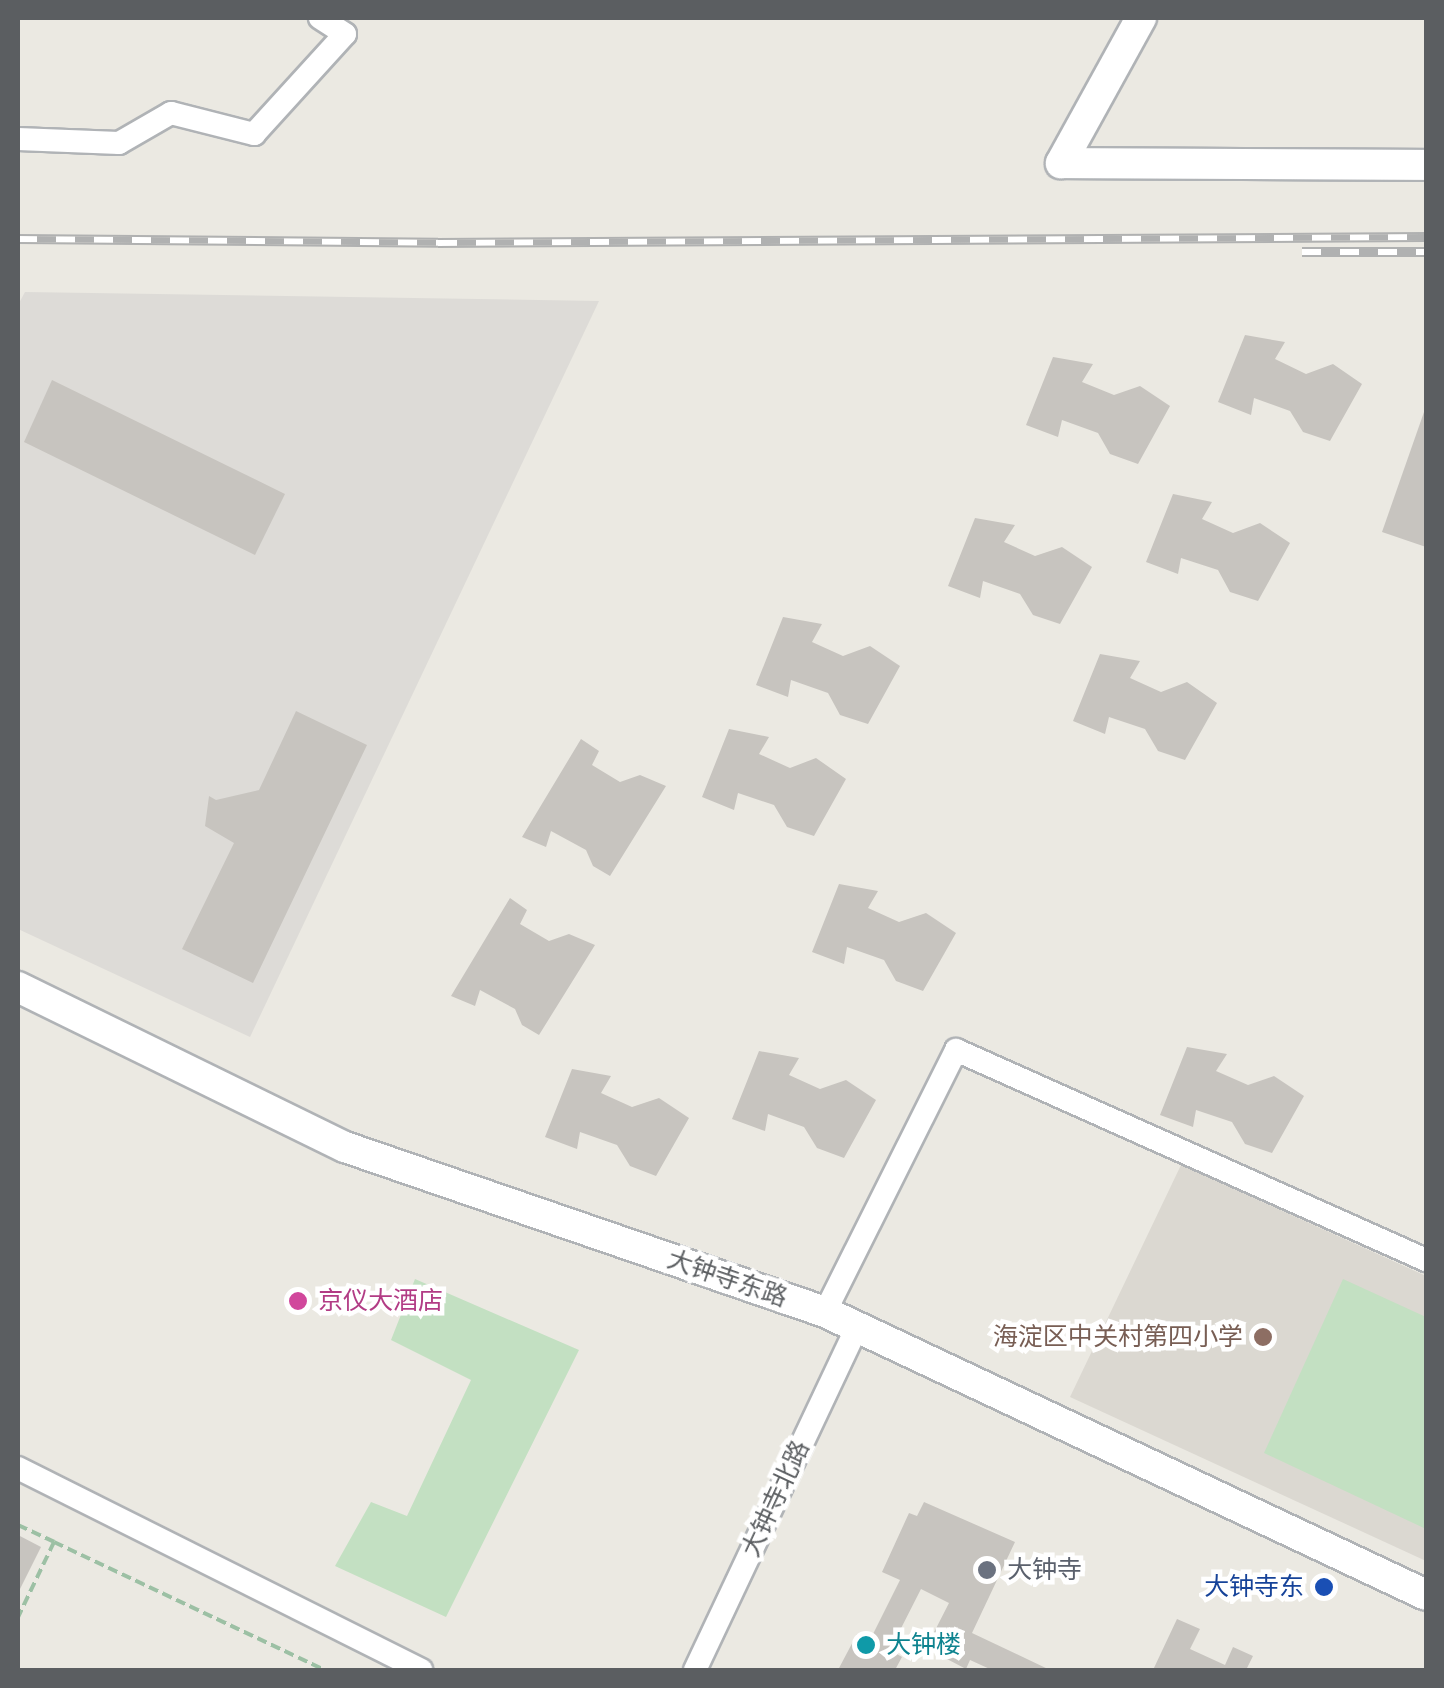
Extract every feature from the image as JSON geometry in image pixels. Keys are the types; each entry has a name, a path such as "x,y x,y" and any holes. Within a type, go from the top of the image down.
{"street":[{"path":"18,140 119,143 171,113 254,134 345,34 320,18"},
{"path":"1141,18 1062,163 1426,165"},
{"name":"大钟寺东路","path":"18,988 345,1147 824,1312 1426,1595"},
{"path":"824,1312 956,1050 1426,1260"},
{"name":"大钟寺北路","path":"695,1670 857,1328"},
{"path":"18,1468 420,1670"}],"path":[{"path":"18,1526 325,1670"},
{"path":"18,1617 54,1542"}],"shaded area":[{"path":"25,292 599,301 250,1037 18,929 18,305"},
{"name":"海淀区中关村第四小学","path":"1181,1165 1426,1276 1426,1561 1070,1397"}],"green space":[{"path":"415,1279 579,1350 446,1617 335,1566 371,1502 407,1516 471,1380 391,1340"},
{"path":"1343,1279 1426,1317 1426,1529 1264,1453"}],"building":[{"path":"1245,335 1285,342 1275,359 1306,374 1333,364 1362,384 1330,441 1303,432 1290,411 1254,398 1251,415 1218,402"},
{"path":"1053,357 1093,364 1082,382 1114,395 1140,386 1170,406 1138,464 1110,454 1098,433 1062,420 1058,437 1026,425"},
{"path":"52,380 285,494 255,555 24,442"},
{"path":"1426,413 1426,547 1382,532"},
{"path":"1173,494 1212,502 1202,519 1233,533 1260,523 1290,543 1258,601 1230,592 1218,570 1181,558 1178,574 1146,562"},
{"path":"975,518 1015,525 1004,542 1035,556 1062,547 1092,567 1060,624 1033,615 1020,594 983,581 980,598 948,586"},
{"path":"783,617 822,624 812,642 843,656 870,646 900,666 868,724 840,715 828,693 791,680 788,697 756,685"},
{"path":"1100,654 1140,661 1130,678 1161,692 1187,682 1217,703 1185,760 1158,751 1145,729 1109,717 1105,734 1073,721"},
{"path":"296,711 367,745 253,983 182,949 234,843 205,826 209,796 216,800 259,790"},
{"path":"729,729 769,737 759,754 790,768 816,758 846,779 814,836 787,827 774,805 738,793 734,810 702,797"},
{"path":"581,739 599,751 592,765 620,782 640,775 666,786 610,876 593,866 586,850 551,831 546,847 522,837"},
{"path":"839,884 878,891 868,908 899,922 926,913 956,933 923,991 896,981 884,960 847,947 844,964 812,952"},
{"path":"510,898 527,910 520,924 549,941 569,934 595,945 539,1035 522,1025 515,1009 480,990 475,1006 451,996"},
{"path":"1187,1047 1227,1054 1216,1071 1248,1085 1274,1076 1304,1096 1272,1153 1245,1144 1232,1122 1196,1110 1193,1127 1160,1115"},
{"path":"759,1051 799,1058 789,1075 820,1089 846,1080 876,1100 844,1158 817,1148 804,1127 768,1114 765,1131 732,1119"},
{"path":"572,1069 611,1076 601,1093 632,1107 659,1098 689,1118 656,1176 630,1166 617,1145 580,1132 577,1149 545,1137"},
{"path":"924,1502 1015,1542 972,1633 1050,1670 992,1670 970,1660 966,1669 926,1648 949,1603 921,1589 890,1650 902,1657 895,1670 838,1670 857,1634 870,1640 900,1580 882,1572 909,1513 917,1516"},
{"path":"18,1535 41,1547 18,1593"},
{"path":"1177,1619 1200,1629 1190,1649 1225,1665 1233,1647 1253,1656 1246,1670 1153,1670"}],"railway":[{"path":"18,239 438,243 1426,237"},
{"path":"1302,252 1426,252"}],"place":[{"name":"京仪大酒店","path":"298,1301"},
{"name":"海淀区中关村第四小学","path":"1263,1337"},
{"name":"大钟寺","path":"987,1570"},
{"name":"大钟寺东","path":"1324,1587"},
{"name":"大钟楼","path":"866,1645"}]}
